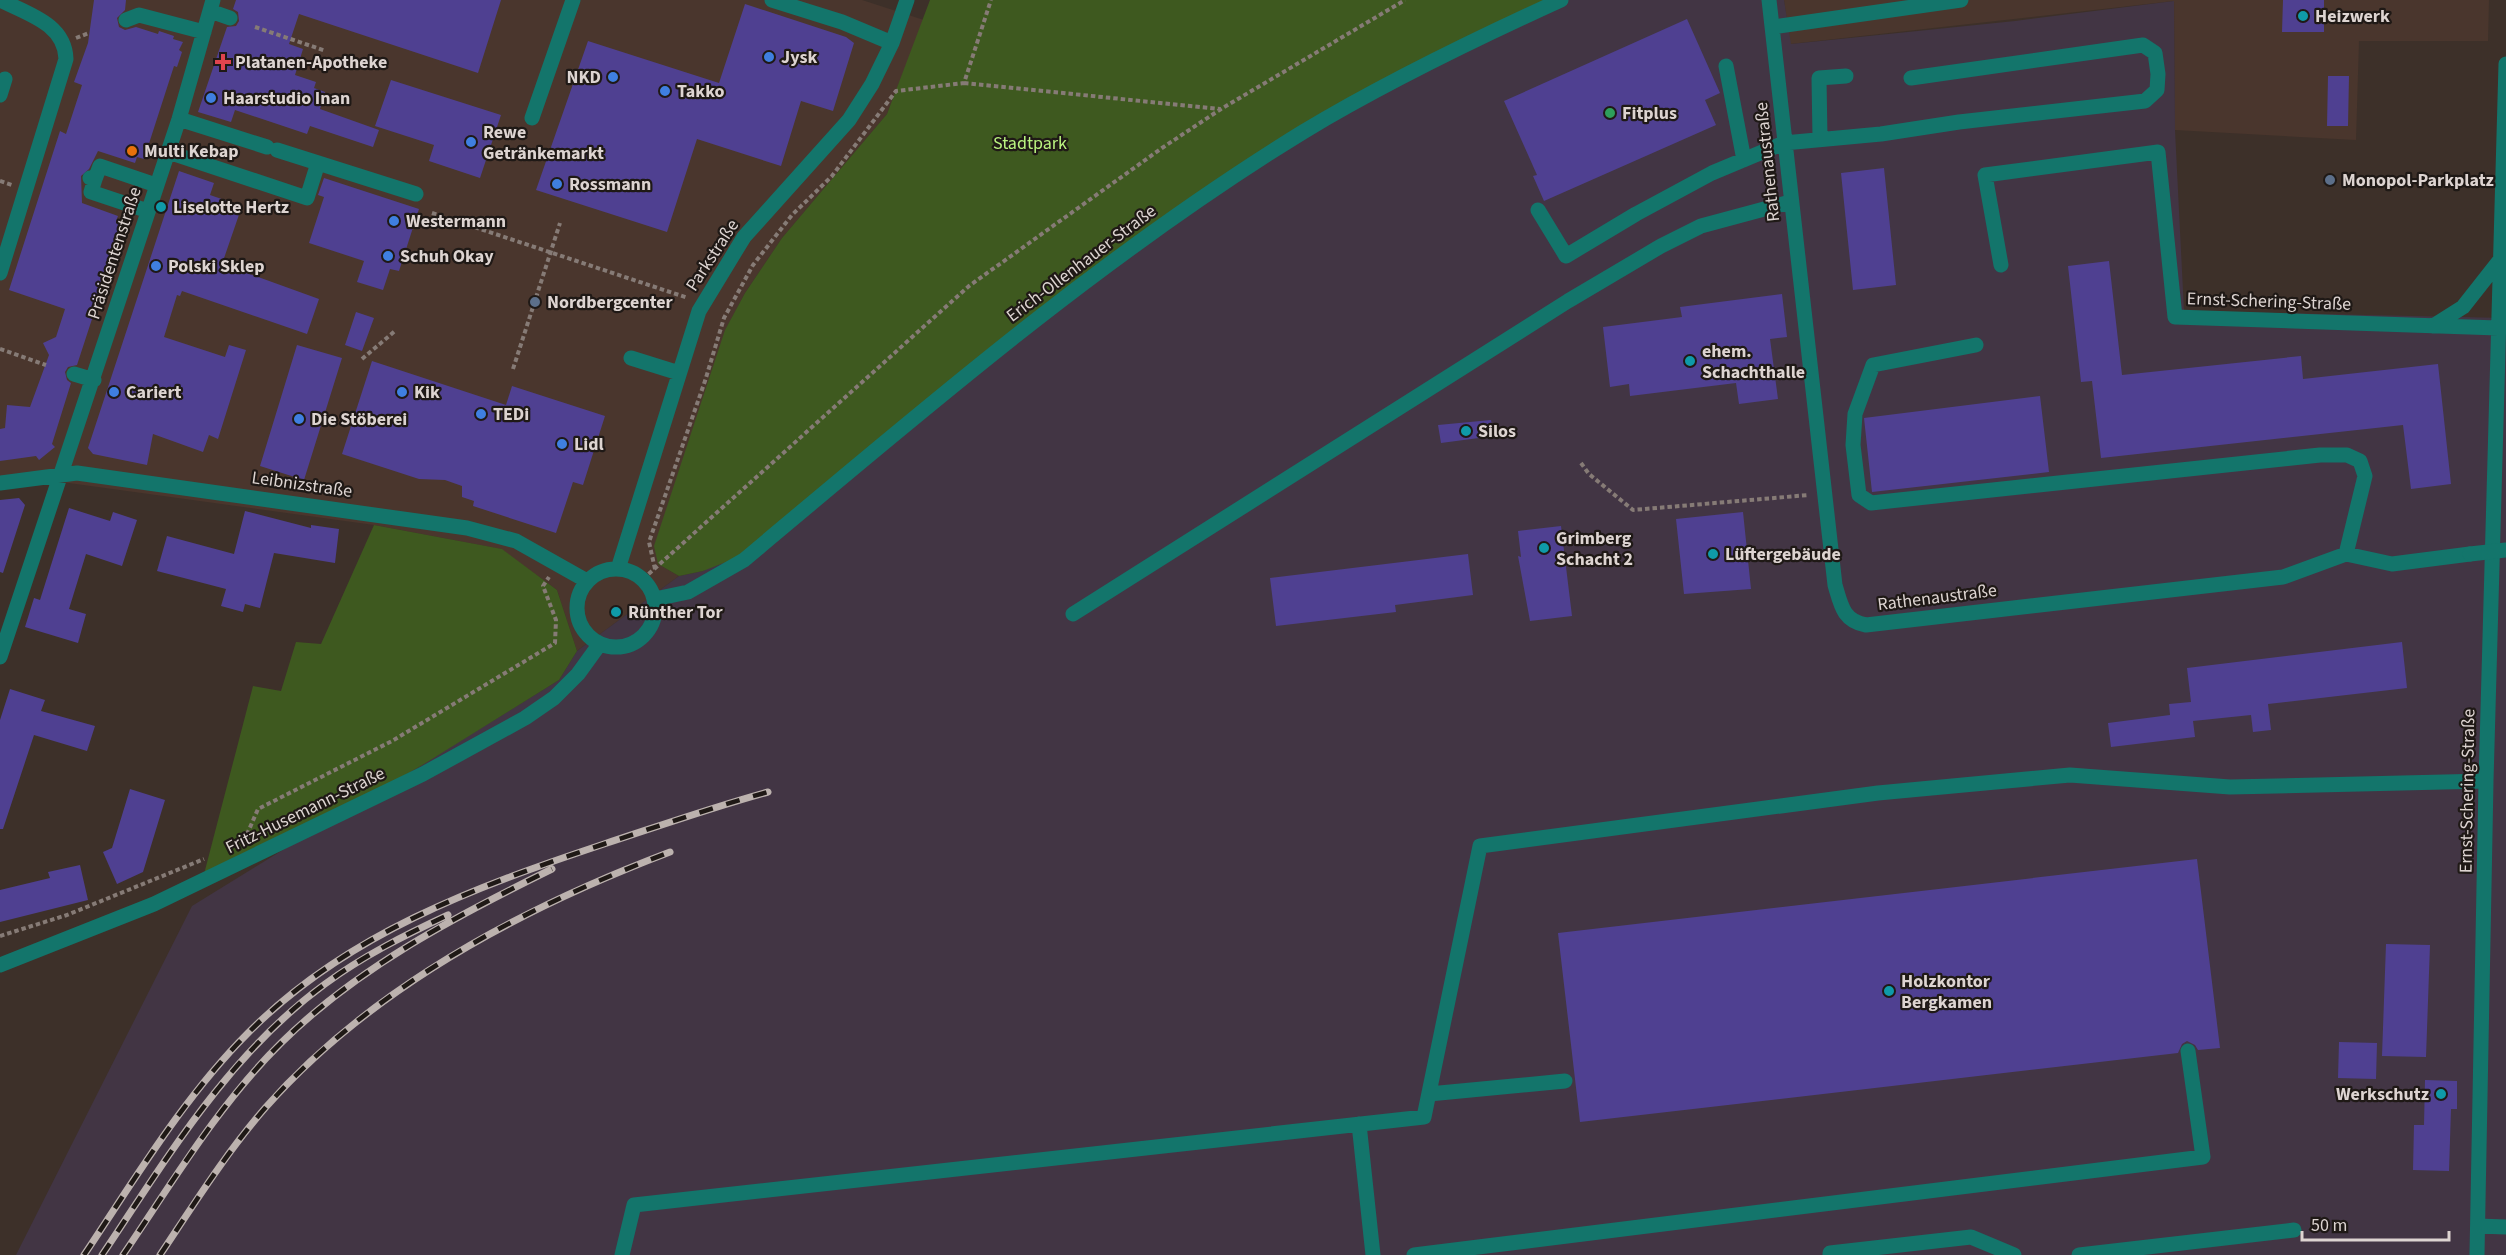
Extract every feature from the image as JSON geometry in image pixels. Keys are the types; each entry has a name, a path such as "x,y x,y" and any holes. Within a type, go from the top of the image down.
{"street":[{"path":"0,0 56,30 64,42 66,60 0,273"},
{"path":"532,118 573,0"},
{"path":"772,0 842,22 892,43"},
{"name":"Parkstraße","path":"618,569 699,311 715,281 744,237 849,120 872,84 892,43 907,0"},
{"name":"Erich-Ollenhauer-Straße","path":"655,599 688,592 744,560 1087,279 1220,187 1305,132 1417,69 1561,0"},
{"name":"Rathenaustraße","path":"1769,0 1835,585 1842,609 1851,621 1866,625 2283,577 2346,554"},
{"path":"1773,27 1961,0"},
{"path":"211,6 230,18"},
{"name":"Präsidentenstraße","path":"0,657 179,119 211,6"},
{"path":"126,20 139,15 204,32"},
{"path":"1538,210 1566,256 1636,214 1744,160 1784,143 1881,134 1959,122 2145,101 2157,90 2158,74 2155,53 2143,45 1911,78"},
{"name":"Ernst-Schering-Straße","path":"2477,1255 2486,781 2506,64"},
{"path":"1726,66 1744,160"},
{"path":"1820,138 1819,78 1846,76"},
{"path":"0,95 5,79"},
{"path":"179,119 416,194"},
{"path":"168,152 307,198 318,163"},
{"name":"Ernst-Schering-Straße","path":"2001,265 1985,175 2158,152 2175,317 2498,328"},
{"path":"148,211 91,192 93,178 100,166 156,185"},
{"path":"1073,614 1569,301 1661,246 1701,226 1790,202"},
{"path":"2433,326 2463,307 2500,261"},
{"path":"1976,345 1873,365 1855,414 1853,445 1859,495 1871,503 2320,455 2347,455 2360,461 2365,476 2346,554 2392,564 2506,550"},
{"path":"630,358 679,373"},
{"path":"74,374 94,380"},
{"name":"Leibnizstraße","path":"0,483 60,474 101,476 467,528 516,542 587,581"},
{"path":"618,569 649,574 655,599 655,614 651,628 641,639 628,646 614,648 599,645 587,636 579,623 576,608 579,594 587,581 601,572 618,569"},
{"name":"Fritz-Husemann-Straße","path":"0,965 154,904 423,774 525,718 554,698 578,674 599,645"},
{"path":"622,1255 634,1205 1424,1117 1480,846 1878,793 2070,775 2230,787 2486,781"},
{"path":"1414,1255 2203,1156 2188,1051"},
{"path":"1429,1094 1565,1081"},
{"path":"1359,1124 1373,1255"},
{"path":"2478,1226 2506,1227"},
{"path":"2079,1255 2294,1230"},
{"path":"1830,1255 1830,1252 1971,1238 2014,1255"}],"path":[{"path":"964,83 991,0"},
{"path":"649,574 969,286 1221,109 1405,0"},
{"path":"255,27 326,51"},
{"path":"649,574 649,542 705,381 724,318 753,265 792,215 832,176 896,91 964,83 1221,109"},
{"path":"432,213 688,296 692,305"},
{"path":"513,369 560,223"},
{"path":"362,359 395,331"},
{"path":"0,349 46,365"},
{"path":"1581,463 1589,474 1634,510 1824,494"},
{"path":"233,847 248,832 258,809 392,741 555,643 556,620 543,586 557,564"},
{"path":"0,936 67,915 211,856"}],"shaded area":[{"path":"4,0 862,0 924,20 887,114 782,238 745,293 726,329 658,564 679,576 577,651 557,590 501,549 374,525 18,476 0,477 0,8"},
{"path":"1555,0 1784,0 1791,44 2015,21 2174,1 2175,130 2184,311 2506,318 2506,1255 16,1255 192,906 559,680 577,651 679,576 703,571 1252,162"},
{"path":"1784,0 2489,0 2488,41 2359,41 2356,140 2175,130 2174,1 1790,44"}],"green space":[{"name":"Stadtpark","path":"930,0 1555,0 1252,162 736,558 703,571 679,576 658,564 654,546 725,330 745,293 782,238 887,114"},
{"path":"374,525 502,549 557,590 577,651 559,680 424,764 350,807 203,878 253,686 281,691 296,642 321,644"}],"building":[{"path":"94,0 126,0 125,10 117,18 119,27 125,30 136,27 174,36 173,39 183,42 179,50 182,52 177,67 174,66 144,159 137,157 135,163 98,151 89,169 81,176 82,203 118,216 116,221 123,224 77,365 68,367 65,372 67,380 71,383 52,444 55,447 39,460 36,456 0,461 0,429 5,428 7,405 30,407 49,355 43,343 56,337 65,309 9,290 60,131 66,134 82,85 74,82 88,43"},
{"path":"236,0 501,0 478,73 299,14 289,44 303,49 295,75 316,82 314,88 325,92 320,109 379,130 373,147 310,126 307,134 235,110 231,122 198,112 227,27 236,26 239,21 238,12 233,9"},
{"name":"Heizwerk","path":"2283,0 2324,0 2324,32 2282,32"},
{"path":"745,4 846,37 854,43 833,111 801,101 781,166 697,139 667,232 536,190 588,41 719,83"},
{"name":"Fitplus","path":"1687,19 1720,93 1705,100 1716,125 1544,201 1533,176 1537,175 1504,101"},
{"path":"2328,76 2349,76 2348,126 2327,126"},
{"path":"391,80 501,115 480,178 429,161 434,145 375,126"},
{"path":"1884,168 1896,285 1853,290 1841,173"},
{"path":"179,171 214,183 210,195 242,206 222,264 319,299 307,334 182,291 180,296 177,295 164,337 225,357 229,345 246,350 218,439 209,435 203,452 153,434 147,465 93,454 88,448"},
{"path":"324,178 419,209 399,271 390,269 383,290 357,282 364,261 309,243 324,197 318,195"},
{"path":"2109,261 2122,375 2301,356 2303,379 2438,364 2451,484 2411,489 2403,425 2101,458 2092,381 2081,382 2068,266"},
{"name":"ehem. Schachthalle","path":"1782,294 1787,337 1770,339 1778,399 1739,404 1736,383 1630,396 1629,384 1610,387 1603,327 1682,317 1680,307"},
{"path":"356,312 374,318 362,351 345,345"},
{"name":"Die Stöberei","path":"297,345 342,358 304,480 260,466"},
{"path":"372,361 506,405 512,386 605,416 583,485 573,482 556,533 473,506 474,501 462,497 462,486 445,480 419,479 342,454"},
{"path":"2040,396 2049,472 1872,492 1864,418"},
{"name":"Silos","path":"1491,420 1494,436 1441,443 1438,425"},
{"path":"19,498 25,505 3,573 0,572 0,500"},
{"path":"69,508 110,521 113,512 137,520 122,566 86,554 69,609 86,614 78,643 25,627 34,598 40,600"},
{"path":"245,511 311,528 311,525 339,529 335,563 274,553 260,608 245,604 243,612 221,606 226,589 157,571 167,536 234,554"},
{"name":"Lüftergebäude","path":"1743,512 1751,589 1684,594 1676,519"},
{"path":"1561,526 1572,616 1530,621 1518,556 1521,557 1518,531"},
{"path":"1468,554 1473,595 1395,605 1396,612 1276,626 1270,578"},
{"path":"2402,642 2407,688 2268,704 2271,730 2253,732 2251,715 2193,721 2195,737 2111,747 2108,723 2170,715 2169,704 2191,702 2187,668"},
{"path":"10,689 45,700 41,711 95,726 87,751 34,735 3,829 0,829 0,720"},
{"path":"130,789 165,800 143,872 117,884 103,852 112,848"},
{"name":"Holzkontor Bergkamen","path":"2197,859 2220,1048 2198,1050 2195,1045 2187,1041 2182,1044 2178,1053 1580,1122 1558,933"},
{"path":"80,865 88,900 0,922 0,890 50,878 48,872"},
{"path":"2386,944 2430,945 2426,1057 2382,1056"},
{"path":"2339,1042 2377,1043 2376,1079 2338,1078"},
{"path":"2425,1080 2457,1081 2457,1109 2451,1109 2449,1171 2413,1170 2414,1125 2424,1125"}],"railway":[{"path":"84,1255 161,1140 224,1058 286,998 327,968 370,941 414,918 508,878 556,860 768,792"},
{"path":"160,1255 251,1124 308,1064 353,1024 401,988 505,926 614,874 670,852"},
{"path":"123,1255 216,1118 258,1067 311,1016 375,967 409,946 480,905 552,869"},
{"path":"102,1255 176,1145 229,1075 258,1043 290,1012 339,974 385,946 448,915"}],"place":[{"name":"Heizwerk","path":"2303,16"},
{"name":"Jysk","path":"769,57"},
{"name":"Platanen-Apotheke","path":"223,62"},
{"name":"NKD","path":"613,77"},
{"name":"Takko","path":"665,91"},
{"name":"Haarstudio Inan","path":"211,98"},
{"name":"Fitplus","path":"1610,113"},
{"name":"Rewe Getränkemarkt","path":"471,142"},
{"name":"Multi Kebap","path":"132,151"},
{"name":"Monopol-Parkplatz","path":"2330,180"},
{"name":"Rossmann","path":"557,184"},
{"name":"Liselotte Hertz","path":"161,207"},
{"name":"Westermann","path":"394,221"},
{"name":"Schuh Okay","path":"388,256"},
{"name":"Polski Sklep","path":"156,266"},
{"name":"Nordbergcenter","path":"535,302"},
{"name":"ehem. Schachthalle","path":"1690,361"},
{"name":"Cariert","path":"114,392"},
{"name":"Kik","path":"402,392"},
{"name":"TEDi","path":"481,414"},
{"name":"Die Stöberei","path":"299,419"},
{"name":"Silos","path":"1466,431"},
{"name":"Lidl","path":"562,444"},
{"name":"Grimberg Schacht 2","path":"1544,548"},
{"name":"Lüftergebäude","path":"1713,554"},
{"name":"Rünther Tor","path":"616,612"},
{"name":"Holzkontor Bergkamen","path":"1889,991"},
{"name":"Werkschutz","path":"2441,1094"}]}
